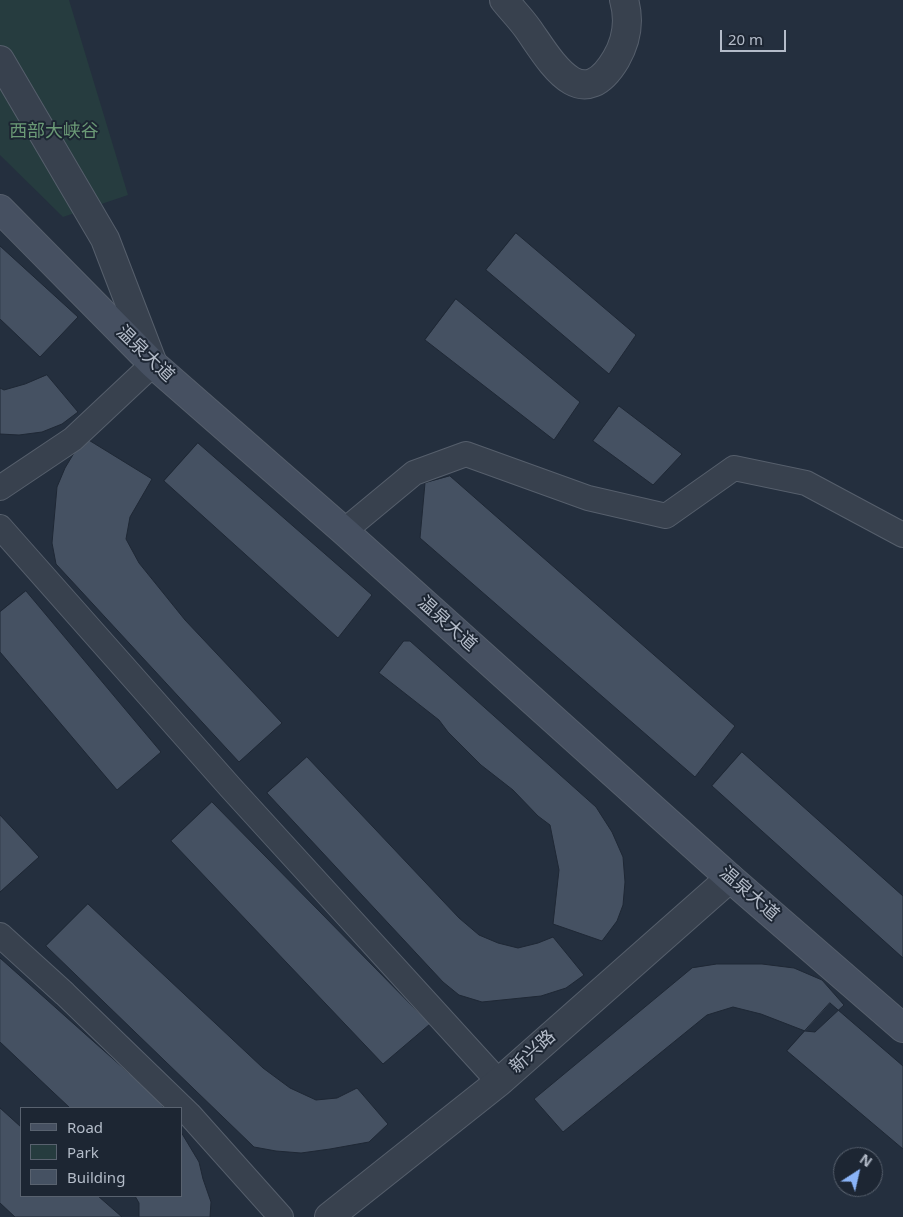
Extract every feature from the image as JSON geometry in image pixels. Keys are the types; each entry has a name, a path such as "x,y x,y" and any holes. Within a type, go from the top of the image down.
{"main road":[{"name":"温泉大道","path":"0,209 153,364 344,531 730,878 903,1028"}],"street":[{"path":"504,0 527,27 554,67 572,81 582,83 592,82 601,76 618,54 628,27 624,0"},
{"path":"0,60 105,239 153,364 73,439 0,488"},
{"path":"344,531 414,473 466,454 588,498 666,516 734,468 806,483 903,535"},
{"path":"0,527 238,795 499,1082"},
{"name":"新兴路","path":"329,1217 499,1082 730,878"},
{"path":"0,935 72,1001 182,1107"},
{"path":"182,1107 281,1217"}],"green space":[{"name":"西部大峡谷","path":"0,0 69,0 128,195 63,217 0,155"}],"building":[{"path":"516,233 636,335 609,374 486,270"},
{"path":"0,246 78,317 40,357 0,319"},
{"path":"456,299 580,402 554,440 425,340"},
{"path":"47,375 78,412 62,424 42,432 19,435 0,434 0,388 4,390"},
{"path":"619,406 682,454 653,485 593,441"},
{"path":"87,439 152,479 130,517 126,539 139,563 185,620 282,723 239,762 56,564 52,543 57,487 74,453"},
{"path":"198,443 372,595 338,638 164,481"},
{"path":"450,476 735,726 695,777 420,538 425,483"},
{"path":"26,591 161,752 117,790 0,652 0,612"},
{"path":"404,641 410,641 596,807 612,832 623,857 625,882 623,905 617,921 602,941 553,924 559,870 550,825 538,816 513,790 481,765 448,732 439,720 379,673"},
{"path":"742,752 903,896 903,958 712,786"},
{"path":"307,757 459,918 479,935 498,943 518,948 553,937 584,975 566,988 541,996 482,1002 459,995 443,982 267,793"},
{"path":"212,802 430,1024 383,1064 171,841"},
{"path":"0,815 39,857 0,892"},
{"path":"88,904 263,1068 290,1088 316,1100 337,1098 357,1088 388,1124 369,1142 330,1149 301,1153 254,1147 46,946"},
{"path":"0,958 158,1099 163,1107 69,1107 0,1042"},
{"path":"717,964 762,964 794,968 822,980 844,1005 815,1032 805,1031 761,1014 733,1007 707,1015 563,1132 534,1099 692,968"},
{"path":"830,1003 903,1066 903,1149 787,1051"},
{"path":"0,1108 20,1126 20,1197 99,1197 122,1217 15,1217 0,1203"},
{"path":"182,1134 199,1162 211,1202 210,1217 139,1217 139,1203 136,1197 182,1197"}]}
